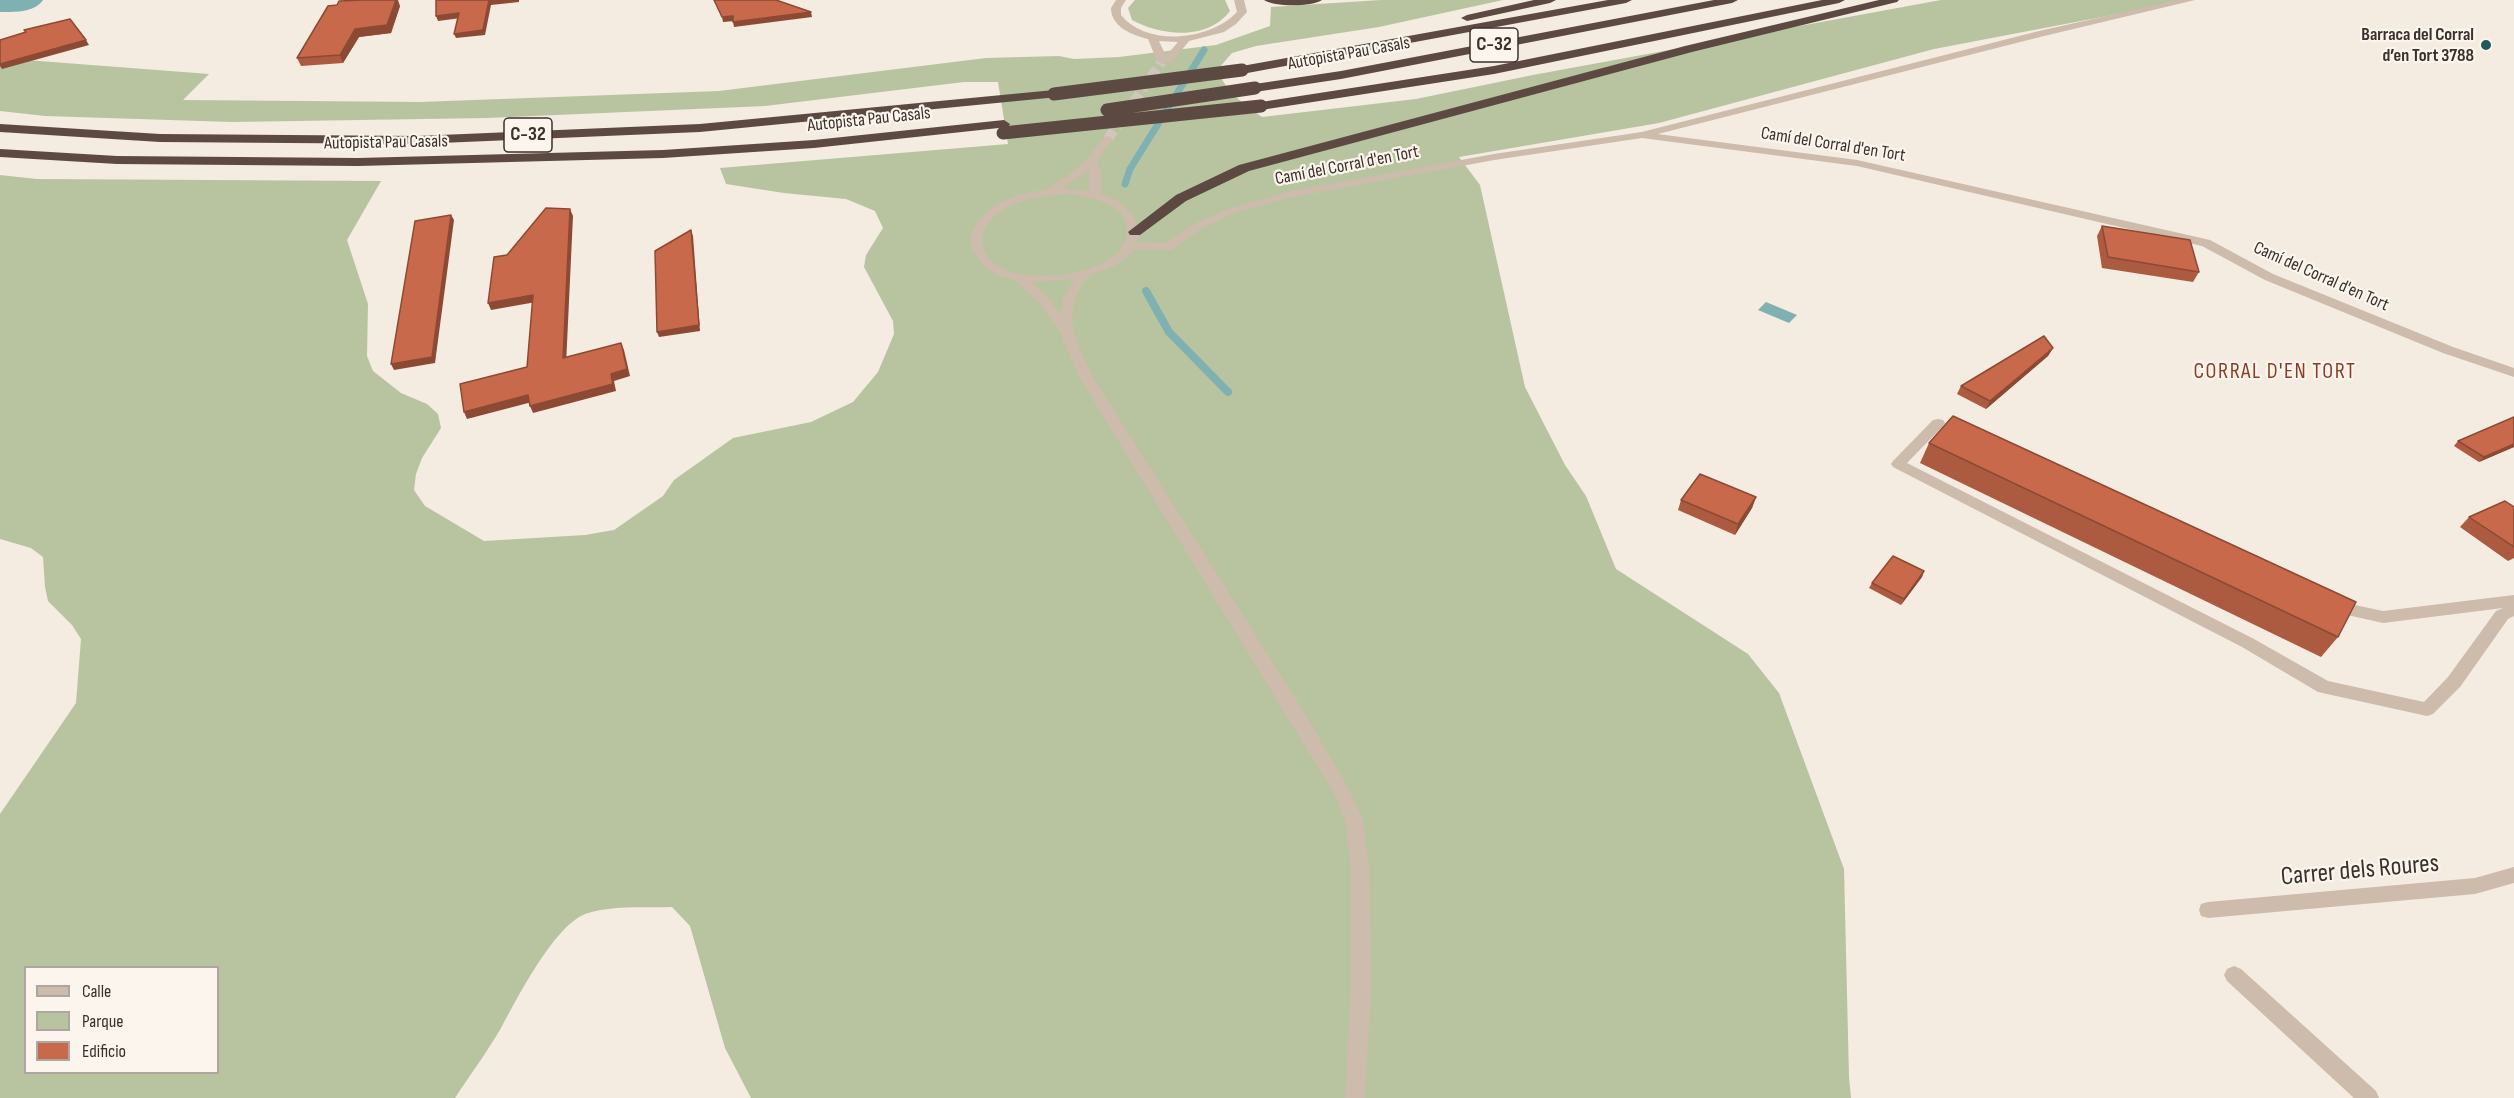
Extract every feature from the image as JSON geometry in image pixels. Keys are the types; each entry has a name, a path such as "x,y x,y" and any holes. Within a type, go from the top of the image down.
{"highway":[{"path":"1270,0 1300,2 1316,0"},
{"path":"1241,66 1550,0"},
{"name":"Autopista Pau Casals","path":"0,128 160,138 417,140 700,128 1054,94 1241,66 1334,55 1626,0"},
{"name":"Autopista Pau Casals","path":"0,153 117,160 358,162 663,154 1003,129 1341,75 1732,0"},
{"path":"1003,129 1261,106 1494,70 1839,0"},
{"path":"1135,232 1181,198 1244,168 1689,49 1893,0"}],"street":[{"path":"1121,0 1116,8 1116,15 1122,23 1134,31 1186,38 1217,32 1236,23 1242,12 1239,0"},
{"path":"1642,135 2039,34 2190,0"},
{"path":"1151,35 1160,49 1162,62 1169,59 1186,38"},
{"name":"Camí del Corral d'en Tort","path":"1131,246 1168,247 1198,226 1286,195 1494,157 1642,135 1857,163 2206,243 2269,277 2448,350 2514,373"},
{"path":"1046,192 1068,182 1081,169 1091,165 1108,139"},
{"path":"1091,165 1095,169 1095,195"},
{"path":"1071,191 1095,195 1116,204 1130,217 1135,232 1131,246 1121,258 1105,268 1084,275 1045,280 1019,277 1001,271 987,262 978,252 975,240 978,228 986,217 1005,204 1028,195 1046,192 1071,191"},
{"path":"1065,330 1069,298 1084,275"},
{"path":"1019,277 1044,301 1065,330 1086,377 1296,714 1339,787 1354,820 1360,868 1361,987 1355,1098"},
{"path":"1938,423 1898,464 2248,643 2324,687 2427,709 2454,682 2502,615 2514,610"},
{"path":"2328,606 2383,617 2514,601"},
{"name":"Carrer dels Roures","path":"2208,909 2475,886 2514,875"},
{"path":"2235,975 2369,1098"}],"green space":[{"path":"1135,0 1225,0 1230,11 1220,21 1209,27 1184,33 1170,32 1157,30 1132,20 1128,8"},
{"path":"1381,0 1503,0 1379,27 1256,46 1232,53 1218,69 1221,77 1236,96 1262,117 1416,99 1533,75 1941,0 2191,0 1934,49 1659,123 1459,157 1480,185 1525,387 1565,465 1586,496 1616,569 1748,654 1779,693 1844,869 1851,1098 751,1098 725,1048 690,926 672,907 628,907 585,914 573,921 561,933 537,965 496,1037 455,1098 0,1098 0,814 76,703 81,639 72,625 48,601 43,557 31,548 0,539 0,175 37,179 381,181 347,240 368,304 367,356 373,371 401,393 427,404 438,414 441,428 422,458 416,474 414,490 425,506 484,541 585,535 614,530 663,496 674,480 733,438 811,422 853,402 878,372 894,334 893,321 864,267 866,255 883,228 875,211 846,199 726,184 720,168 1008,144 998,82 964,82 765,106 487,118 232,122 45,116 0,111 0,58 209,74 183,100 420,102 719,91 986,58 1119,57 1216,45 1270,26 1271,7"}],"water":[{"path":"1766,302 1797,315 1789,323 1758,310"}],"building":[{"path":"396,0 387,25 355,29 340,55 297,58 328,6 337,5 339,1"},
{"path":"436,0 489,0 483,30 454,34 459,13 436,16"},
{"path":"714,0 776,0 811,12 733,22 733,16 722,17"},
{"path":"70,19 86,40 0,64 0,40 26,32 24,30"},
{"path":"546,208 570,209 563,358 621,343 627,369 611,374 613,384 530,406 528,395 464,412 460,384 527,367 533,295 488,303 494,257 507,255"},
{"path":"451,215 432,357 391,364 415,221"},
{"path":"2102,226 2190,240 2199,272 2108,257"},
{"path":"691,230 699,325 657,332 655,251"},
{"path":"2044,336 2053,348 1990,401 1961,386"},
{"path":"1953,416 2356,602 2338,637 1929,443"},
{"path":"2514,417 2514,444 2484,457 2458,441"},
{"path":"1700,474 1756,497 1738,524 1681,500"},
{"path":"2505,501 2514,507 2514,547 2469,517"},
{"path":"1893,556 1924,571 1904,599 1872,583"}],"waterway":[{"path":"0,6 22,5 33,0"},
{"path":"1125,184 1130,169 1204,50"},
{"path":"1146,291 1169,332 1228,392"}],"tunnel":[{"path":"1108,139 1162,61"}],"place":[{"name":"Barraca del Corral d’en Tort 3788","path":"2486,45"}],"district":[{"name":"CORRAL D'EN TORT","path":"2275,372"}]}
